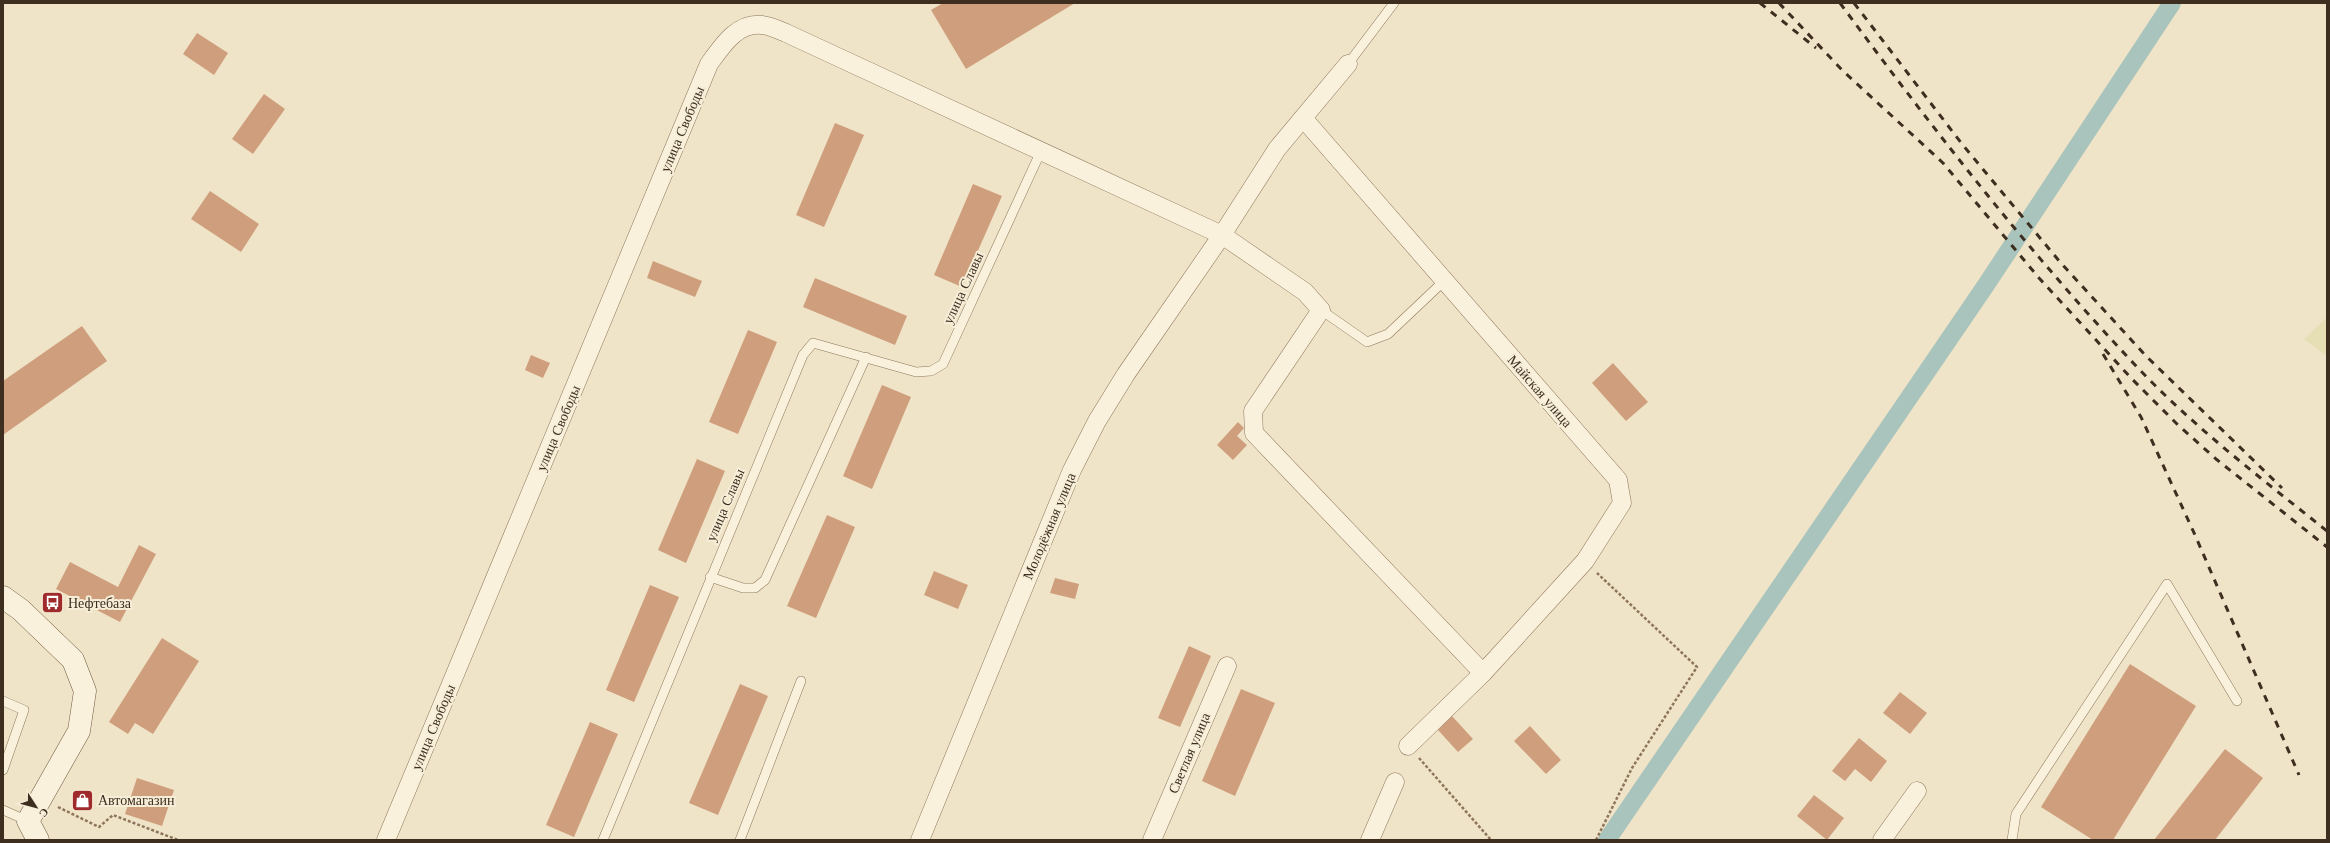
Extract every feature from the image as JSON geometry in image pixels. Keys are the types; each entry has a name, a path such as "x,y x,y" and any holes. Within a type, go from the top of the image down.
{"street":[{"name":"улица Свободы","path":"386,840 709,64 726,40 745,27 762,25 786,33 1041,151"},
{"name":"Молодёжная улица","path":"920,840 1072,470 1097,422 1126,374 1222,235 1277,149 1348,64"},
{"name":"Майская улица","path":"1303,118 1618,480 1622,503 1585,562 1483,673 1408,746"},
{"path":"1041,151 1222,235 1305,292 1322,310 1253,411 1254,433 1483,673"},
{"path":"3,597 21,610 73,660 85,691 79,731 28,821 38,840"},
{"name":"Светлая улица","path":"1152,840 1227,666"},
{"path":"1370,840 1395,782"},
{"path":"1882,840 1918,791"}],"lane":[{"path":"1348,64 1394,3"},
{"name":"улица Славы","path":"602,840 802,356 813,343 916,372 931,371 943,364 1041,151"},
{"path":"1322,310 1366,342 1388,334 1444,281"},
{"path":"710,577 743,588 755,588 765,580 866,357"},
{"path":"2012,840 2016,814 2166,584 2237,701"},
{"path":"740,840 801,681"},
{"path":"3,702 24,710 3,770"},
{"path":"3,810 28,821"}],"path":[{"path":"1585,562 1697,667 1632,768 1596,840"},
{"path":"1408,746 1491,840"},
{"path":"40,799 99,827 113,815 178,840"}],"shaded area":[{"path":"2327,317 2327,356 2304,339"}],"building":[{"path":"943,3 1075,3 966,69 931,10"},
{"path":"197,33 228,53 214,75 183,54"},
{"path":"264,94 285,109 253,154 232,139"},
{"path":"835,123 864,135 824,227 796,215"},
{"path":"973,184 1002,196 962,287 934,275"},
{"path":"210,191 259,224 241,252 191,219"},
{"path":"653,261 702,281 695,297 647,278"},
{"path":"815,278 907,316 895,345 803,307"},
{"path":"82,326 107,361 3,435 3,381"},
{"path":"748,330 777,342 738,434 709,422"},
{"path":"531,355 550,363 543,378 525,370"},
{"path":"1613,363 1648,402 1626,421 1592,383"},
{"path":"882,385 911,397 872,489 843,476"},
{"path":"1238,422 1244,428 1237,436 1247,445 1233,460 1217,445"},
{"path":"697,459 725,471 686,563 658,550"},
{"path":"827,515 855,527 816,618 787,606"},
{"path":"139,545 156,554 120,622 56,589 70,562 118,587"},
{"path":"934,571 968,585 958,609 924,595"},
{"path":"1055,578 1079,584 1075,599 1050,593"},
{"path":"650,585 679,597 634,702 606,690"},
{"path":"162,638 199,661 153,734 135,723 128,734 109,722"},
{"path":"1189,646 1211,656 1180,727 1158,718"},
{"path":"2130,664 2196,706 2113,840 2093,840 2041,807"},
{"path":"740,684 768,696 718,815 689,803"},
{"path":"1241,689 1275,703 1235,796 1202,781"},
{"path":"1900,692 1927,713 1910,734 1883,713"},
{"path":"1452,716 1473,739 1458,752 1438,730"},
{"path":"590,722 618,734 574,837 546,825"},
{"path":"1530,726 1561,760 1546,774 1514,741"},
{"path":"1859,738 1887,761 1871,782 1855,769 1845,781 1832,771"},
{"path":"2225,749 2263,778 2215,840 2154,840"},
{"path":"137,778 174,790 162,826 125,814"},
{"path":"1814,795 1844,818 1827,840 1797,816"}],"waterway":[{"path":"1607,840 1986,285 2172,3"}],"railway":[{"path":"1760,3 1816,48"},
{"path":"1779,3 1842,70 1943,163 2039,278 2131,378 2177,424 2216,459 2327,547"},
{"path":"1840,3 1983,190 2098,325 2138,368 2182,411 2327,531"},
{"path":"1854,3 1962,144 2060,262 2146,356 2282,488"},
{"path":"2103,354 2141,417 2195,535 2299,775"}],"place":[{"name":"Нефтебаза","path":"53,603"},
{"name":"Автомагазин","path":"82,800"}]}
